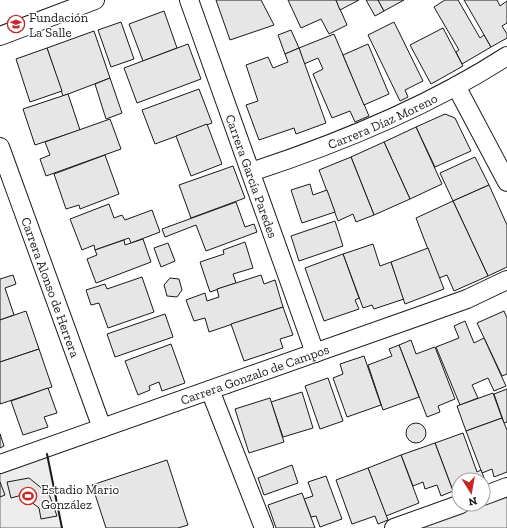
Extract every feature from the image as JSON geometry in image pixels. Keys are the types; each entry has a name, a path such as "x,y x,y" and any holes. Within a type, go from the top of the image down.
{"street":[{"path":"0,36 94,0"},
{"name":"Carrera García Paredes","path":"190,0 315,352"},
{"name":"Carrera Díaz Moreno","path":"251,172 345,139 386,121 456,86 507,56"},
{"path":"456,86 507,182"},
{"name":"Carrera Alonso de Herrera","path":"0,147 102,428"},
{"name":"Carrera Gonzalo de Campos","path":"0,464 467,299 507,280"},
{"path":"210,390 264,528"},
{"path":"491,493 507,488"},
{"path":"394,528 451,508"}],"shaded area":[{"name":"Estadio Mario González","path":"46,448 62,528 0,528 0,464"},
{"path":"507,487 507,528 394,528 451,508 451,512 491,512 491,498"}],"building":[{"path":"216,0 261,0 274,25 230,40"},
{"path":"288,0 336,0 347,25 329,34 321,19 301,28"},
{"path":"336,0 359,0 340,10"},
{"path":"366,0 378,0 384,11 375,16"},
{"path":"378,0 404,0 384,11"},
{"path":"445,0 458,0 480,38 484,35 491,47 462,64 456,52 459,50 434,7"},
{"path":"464,0 497,0 500,6 507,1 507,23 502,26 507,34 507,38 491,47"},
{"path":"164,11 177,48 143,61 129,24"},
{"path":"121,22 134,59 111,67 98,30"},
{"path":"394,22 423,81 405,90 408,97 400,101 368,35"},
{"path":"443,28 463,66 431,84 410,45"},
{"path":"291,30 299,48 285,54 278,35"},
{"path":"94,31 110,78 63,96 47,48"},
{"path":"334,34 369,116 355,122 350,111 332,118 313,74 323,69 318,58 304,64 299,48"},
{"path":"188,44 201,79 137,103 124,68"},
{"path":"368,44 389,94 364,105 343,55"},
{"path":"47,48 62,91 30,102 16,59"},
{"path":"299,48 326,123 296,134 294,128 259,140 246,105 258,101 246,65 268,57 273,68 288,62 285,54"},
{"path":"110,78 122,113 106,119 95,84"},
{"path":"199,89 212,123 155,144 142,110"},
{"path":"68,94 80,130 35,145 23,109"},
{"path":"445,114 455,118 471,151 435,167 416,127"},
{"path":"110,119 121,149 46,176 40,159 50,155 45,142"},
{"path":"207,124 222,164 191,176 176,136"},
{"path":"416,127 442,184 410,199 384,142"},
{"path":"384,142 410,199 374,215 351,157"},
{"path":"105,155 119,194 80,209 79,205 66,209 54,174"},
{"path":"351,157 374,215 356,222 353,214 338,221 319,170"},
{"path":"475,157 489,185 453,201 440,173"},
{"path":"233,166 245,198 191,218 179,185"},
{"path":"310,184 313,195 327,190 335,212 302,223 291,190"},
{"path":"489,185 507,225 507,267 488,276 453,201"},
{"path":"453,201 488,276 454,291 447,275 439,278 416,218"},
{"path":"236,202 245,227 254,224 257,232 206,251 196,225 165,237 162,229"},
{"path":"109,204 114,218 122,215 125,220 152,210 160,232 131,243 129,238 95,250 94,245 82,250 70,219"},
{"path":"335,221 343,246 299,261 291,236"},
{"path":"143,239 151,262 96,283 87,259 97,255 95,250 124,240 125,245"},
{"path":"245,242 253,268 233,274 236,283 210,292 200,262 224,254 223,250"},
{"path":"168,243 175,261 161,267 154,248"},
{"path":"373,244 380,266 391,262 404,299 374,309 372,305 363,308 343,254"},
{"path":"428,248 444,289 405,304 391,262"},
{"path":"343,254 359,298 355,300 359,309 324,321 305,268"},
{"path":"13,275 16,284 5,288 14,315 0,320 0,279"},
{"path":"261,275 264,284 275,280 283,307 209,332 205,318 194,321 186,300 205,293 207,301 219,297 217,289"},
{"path":"142,277 154,312 108,328 99,303 91,305 86,290 105,284 107,289"},
{"path":"170,278 179,279 182,290 177,297 167,296 164,285"},
{"path":"283,307 293,335 280,339 283,348 244,361 231,324"},
{"path":"26,311 39,349 0,362 0,320"},
{"path":"504,311 507,318 507,374 502,376 477,323"},
{"path":"165,314 173,337 115,357 107,334"},
{"path":"465,321 474,343 484,338 506,386 494,391 488,378 472,385 478,398 460,405 436,347 459,338 454,326"},
{"path":"411,340 416,354 435,347 455,399 438,406 440,412 427,417 399,345"},
{"path":"171,344 185,383 162,391 159,382 149,386 150,390 138,395 125,361"},
{"path":"399,345 419,397 383,410 368,365 392,356 389,349"},
{"path":"39,349 52,387 0,404 0,362"},
{"path":"364,356 381,405 347,417 333,378 343,374 340,364"},
{"path":"328,378 343,421 320,429 305,386"},
{"path":"48,388 57,413 44,417 48,427 23,435 11,401"},
{"path":"507,389 507,422 504,423 494,394"},
{"path":"302,392 313,428 283,437 271,402"},
{"path":"493,393 502,418 466,431 457,406"},
{"path":"270,398 284,442 249,453 235,409"},
{"path":"502,418 507,430 507,472 494,477 492,469 482,472 466,431"},
{"path":"416,423 423,426 426,433 423,440 416,443 409,440 406,433 409,426"},
{"path":"463,433 477,472 451,472 451,486 435,443"},
{"path":"0,434 4,446 0,448"},
{"path":"435,443 451,486 451,492 441,496 437,485 425,489 423,482 413,486 401,455"},
{"path":"401,455 419,503 386,516 368,468"},
{"path":"167,460 188,525 178,528 106,528 92,485"},
{"path":"292,465 298,483 264,495 258,478"},
{"path":"368,468 388,520 378,524 375,516 352,524 336,480"},
{"path":"326,476 342,519 320,527 316,516 311,517 304,499 313,496 308,482"},
{"path":"29,478 49,494 57,516 41,519 39,508 22,495 11,498 7,482"},
{"path":"0,482 5,495 0,497"},
{"path":"302,493 315,528 276,528 268,505"}],"wall":[{"path":"47,454 62,528"}],"place":[{"name":"Fundación La Salle","path":"16,24"},
{"name":"Estadio Mario González","path":"28,496"}]}
